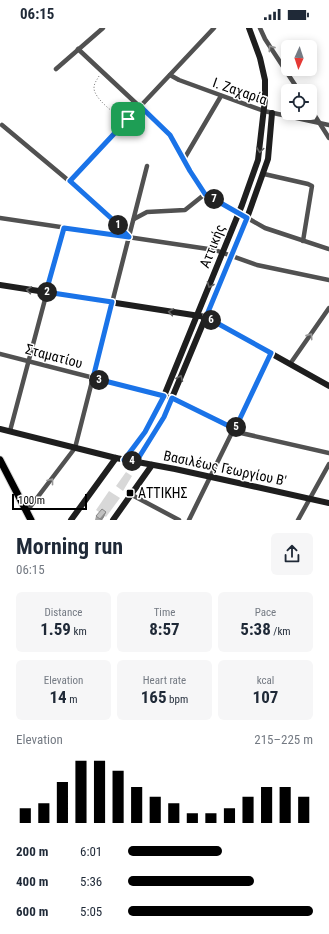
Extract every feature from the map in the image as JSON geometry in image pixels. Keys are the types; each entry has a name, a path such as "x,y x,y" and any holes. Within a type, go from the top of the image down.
{"main road":[{"path":"0,460 31,520"}],"street":[{"path":"56,69 103,28"},
{"path":"70,181 214,28"},
{"name":"Αττικής","path":"124,460 145,432 164,396 239,213 258,160 264,111 265,80 260,58 249,28"},
{"path":"260,28 264,39 294,84"},
{"path":"78,49 170,135 205,194 265,228 329,249"},
{"name":"Ι. Ζαχαρία","path":"170,75 179,80 264,111 329,126"},
{"path":"184,160 221,96"},
{"name":"Αττικής","path":"136,462 164,417 232,257 264,174 268,158 272,113"},
{"path":"317,118 328,136"},
{"path":"2,125 70,181 112,219 129,237"},
{"path":"328,136 329,126"},
{"path":"27,511 75,448 147,166"},
{"path":"264,174 312,186 303,241"},
{"path":"134,219 147,212 185,210 205,194"},
{"path":"0,218 129,237 222,253 257,265 329,280"},
{"path":"10,431 64,228"},
{"path":"0,285 206,317 329,386"},
{"path":"290,364 329,308"},
{"path":"190,520 271,353"},
{"name":"Σταματίου","path":"0,354 172,398 235,429 255,437 329,452"},
{"name":"Βασιλέως Γεωργίου Β'","path":"0,429 124,460 329,503"},
{"path":"71,520 116,458"},
{"path":"298,520 329,464"},
{"path":"113,520 152,465"},
{"path":"132,494 179,520"}],"path":[{"path":"102,72 94,84 94,90 97,96 111,111 128,119"}],"shaded area":[{"path":"126,472 132,476 123,491 116,486"},
{"path":"109,491 120,498 106,517 96,510"}],"building":[{"path":"102,509 106,512 100,519 96,516"}],"place":[{"name":"ΑΤΤΙΚΗΣ","path":"130,493"}],"route":[{"path":"140,106 158,122 174,140 190,171 205,194 247,218 206,317 271,353 235,429 172,398 164,417 136,462 124,460 145,432 164,396 93,378 112,302 46,292 64,228 129,237 112,219 70,181 128,119 140,106"}]}
